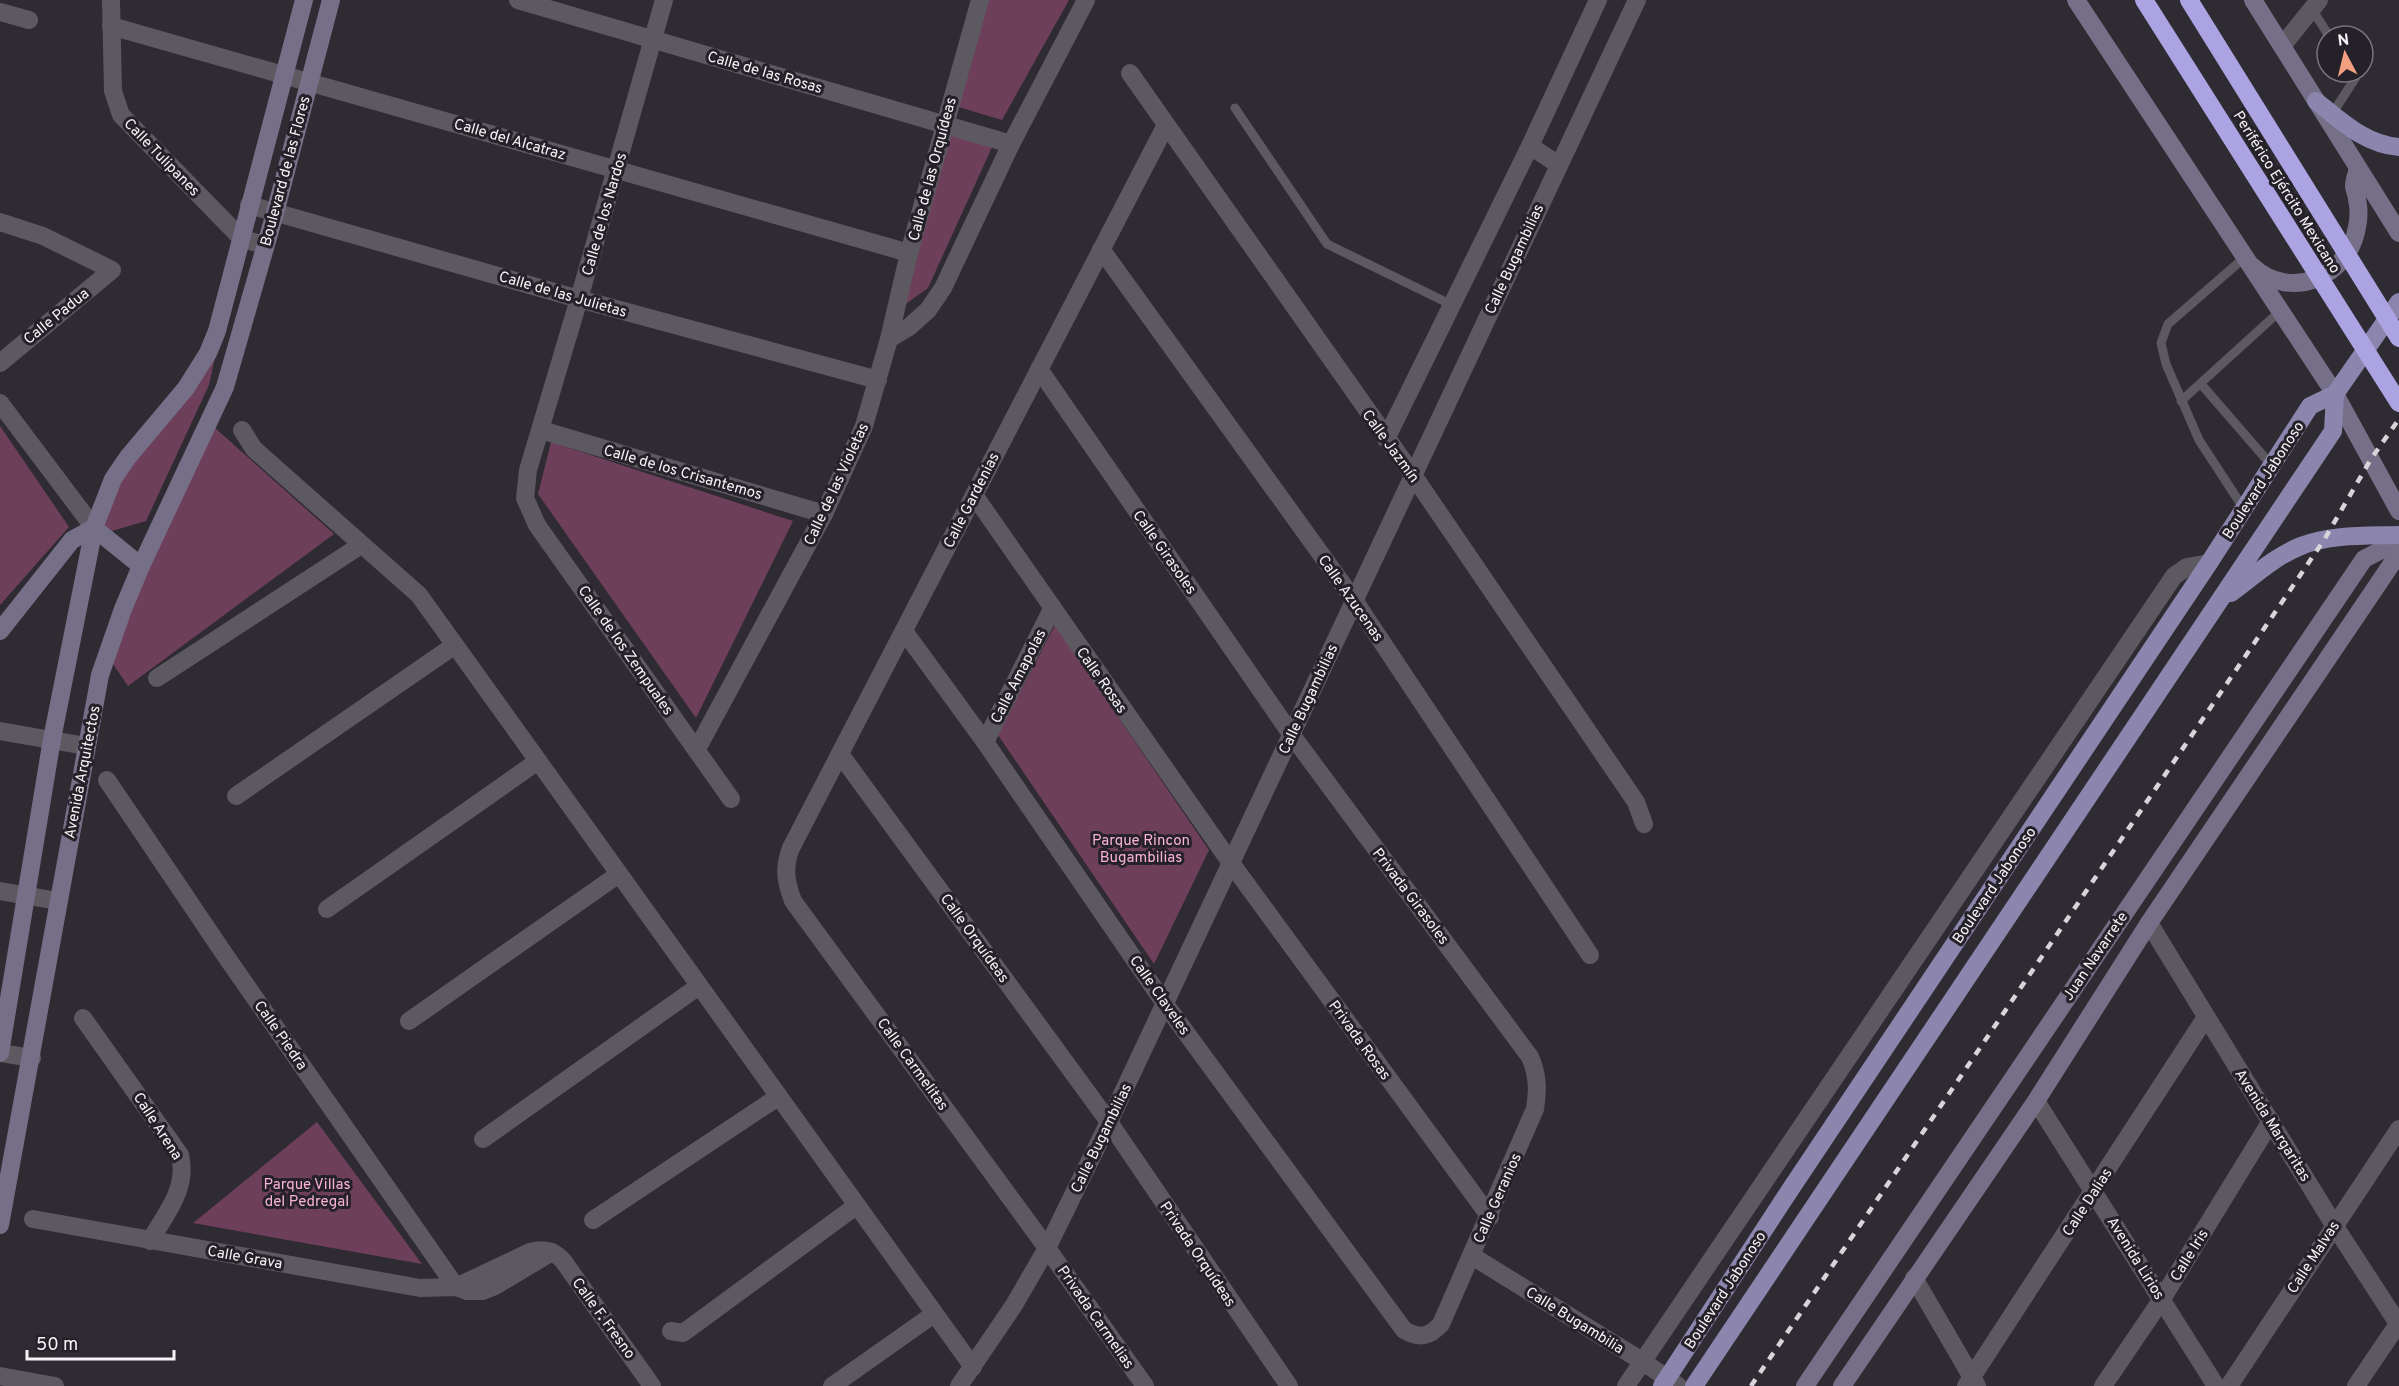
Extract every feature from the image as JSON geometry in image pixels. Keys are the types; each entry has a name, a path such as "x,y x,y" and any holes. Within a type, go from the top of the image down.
{"highway":[{"name":"Periférico Ejército Mexicano","path":"2144,0 2399,403"},
{"name":"Periférico Ejército Mexicano","path":"2188,0 2399,338"}],"main road":[{"path":"2316,101 2347,126 2383,146 2399,147"},
{"name":"Boulevard Jabonoso","path":"1669,1383 1714,1306 1790,1190 2209,563 2310,406 2335,394 2398,303"},
{"name":"Boulevard Jabonoso","path":"1694,1386 2333,431 2335,394"},
{"path":"2220,601 2273,561 2301,546 2344,538 2399,535"}],"street":[{"name":"Calle Tulipanes","path":"111,0 113,91 121,115 242,239"},
{"name":"Boulevard de las Flores","path":"94,528 112,479 186,388 208,353 217,331 304,0"},
{"name":"Boulevard de las Flores","path":"237,342 276,213 332,0"},
{"name":"Calle de las Rosas","path":"518,0 1011,144"},
{"name":"Calle de los Nardos","path":"525,498 528,470 617,170 664,0"},
{"name":"Calle de las Orquídeas","path":"889,339 909,253 980,0"},
{"path":"889,339 909,327 928,310 943,288 1011,144 1086,0"},
{"path":"1386,439 1530,146 1598,0"},
{"name":"Calle Bugambilias","path":"959,1386 1047,1248 1109,1122 1637,0"},
{"path":"2076,0 2335,394 2399,511"},
{"path":"2253,0 2399,233"},
{"path":"2282,46 2315,5"},
{"path":"0,12 28,20"},
{"name":"Calle del Alcatraz","path":"111,26 909,253"},
{"name":"Calle Jazmín","path":"1130,73 1413,475 1636,802 1644,824"},
{"name":"Calle Gardenias","path":"785,877 786,861 791,848 1167,126"},
{"path":"1530,146 1558,165"},
{"path":"2244,258 2266,277 2279,282 2306,283 2331,272 2340,263 2354,241 2359,214 2354,187 2358,168"},
{"name":"Calle de las Julietas","path":"249,205 579,299 878,380"},
{"name":"Calle Padua","path":"0,222 43,236 112,270 0,363"},
{"path":"242,239 265,245"},
{"name":"Calle Azucenas","path":"1101,249 1354,600 1590,955"},
{"name":"Calle de las Violetas","path":"697,750 824,514 864,426 889,339"},
{"name":"Avenida Arquitectos","path":"1,1219 32,1058 86,746 107,654 141,566 225,387 237,342"},
{"name":"Calle Girasoles","path":"1039,369 1291,734"},
{"path":"0,404 94,528 141,566"},
{"path":"242,430 254,449 419,595 973,1367"},
{"name":"Calle de los Crisantemos","path":"541,430 824,514"},
{"name":"Calle Rosas","path":"974,495 1231,863"},
{"name":"Calle de los Zempuales","path":"525,498 537,525 731,799"},
{"path":"0,631 72,540 94,528"},
{"path":"32,1058 0,1053 52,739 94,528"},
{"name":"Juan Navarrete","path":"1804,1386 2364,559 2399,541"},
{"path":"157,678 361,545"},
{"name":"Juan Navarrete","path":"1842,1386 2036,1101 2149,923 2399,553"},
{"path":"1626,1386 2174,576 2187,567 2209,563"},
{"name":"Calle Amapolas","path":"985,742 1052,609"},
{"name":"Calle Claveles","path":"904,631 985,742 1165,1004 1404,1330 1414,1336 1423,1337 1432,1334"},
{"path":"236,796 455,645"},
{"path":"0,731 86,746"},
{"name":"Privada Girasoles","path":"1291,734 1530,1057"},
{"name":"Calle Orquídeas","path":"840,754 1109,1122"},
{"path":"327,909 538,761"},
{"name":"Calle Piedra","path":"107,780 225,955 456,1287"},
{"name":"Privada Rosas","path":"1231,863 1490,1217"},
{"path":"409,1021 619,874"},
{"name":"Calle Carmelitas","path":"785,877 793,901 1047,1248"},
{"path":"0,891 58,902"},
{"name":"Avenida Margaritas","path":"2149,923 2334,1225 2398,1324"},
{"path":"483,1139 699,986"},
{"name":"Calle Dalias","path":"1972,1383 2206,1017"},
{"name":"Calle Arena","path":"84,1018 180,1155 184,1171 181,1188 150,1241"},
{"path":"1853,1050 1875,1065"},
{"name":"Calle Geranios","path":"1432,1334 1441,1324 1536,1109 1538,1092 1536,1072 1530,1057"},
{"path":"592,1220 778,1096"},
{"name":"Avenida Lirios","path":"2036,1101 2216,1386"},
{"name":"Calle Iris","path":"2103,1386 2162,1299 2271,1121"},
{"name":"Privada Orquídeas","path":"1109,1122 1289,1386"},
{"name":"Calle Malvas","path":"2229,1386 2399,1128"},
{"path":"671,1331 682,1333 856,1206"},
{"name":"Calle Grava","path":"33,1219 420,1288 456,1287 530,1252 543,1250 552,1252"},
{"name":"Privada Carmelias","path":"1047,1248 1145,1386"},
{"name":"Calle F. Fresno","path":"552,1252 564,1262 652,1386"},
{"name":"Calle Bugambilia","path":"1472,1256 1642,1361 1669,1383"},
{"path":"1914,1278 1972,1383"},
{"path":"1690,1290 1714,1306"},
{"path":"832,1386 934,1314"},
{"path":"2356,1386 2398,1324"},
{"path":"0,1376 54,1386"}],"lane":[{"path":"2315,5 2324,24"},
{"path":"2331,114 2351,84"},
{"path":"1235,108 1327,244 1452,305"},
{"path":"2244,258 2168,324 2161,343 2166,364 2199,440 2244,509"},
{"path":"2181,401 2279,312"},
{"path":"2201,384 2272,466"}],"green space":[{"path":"986,0 1069,0 1002,120 955,106"},
{"path":"948,129 993,145 928,288 903,306"},
{"path":"216,353 209,385 146,521 112,531 101,523 116,482"},
{"path":"0,426 69,527 0,605"},
{"path":"214,427 334,534 128,686 111,661 154,544"},
{"path":"551,442 793,521 696,718 538,494"},
{"name":"Parque Rincon Bugambilias","path":"1055,625 1209,850 1154,964 998,735"},
{"name":"Parque Villas del Pedregal","path":"317,1122 422,1264 193,1223"}],"railway":[{"path":"1751,1386 2324,540 2371,459 2399,419"}]}
